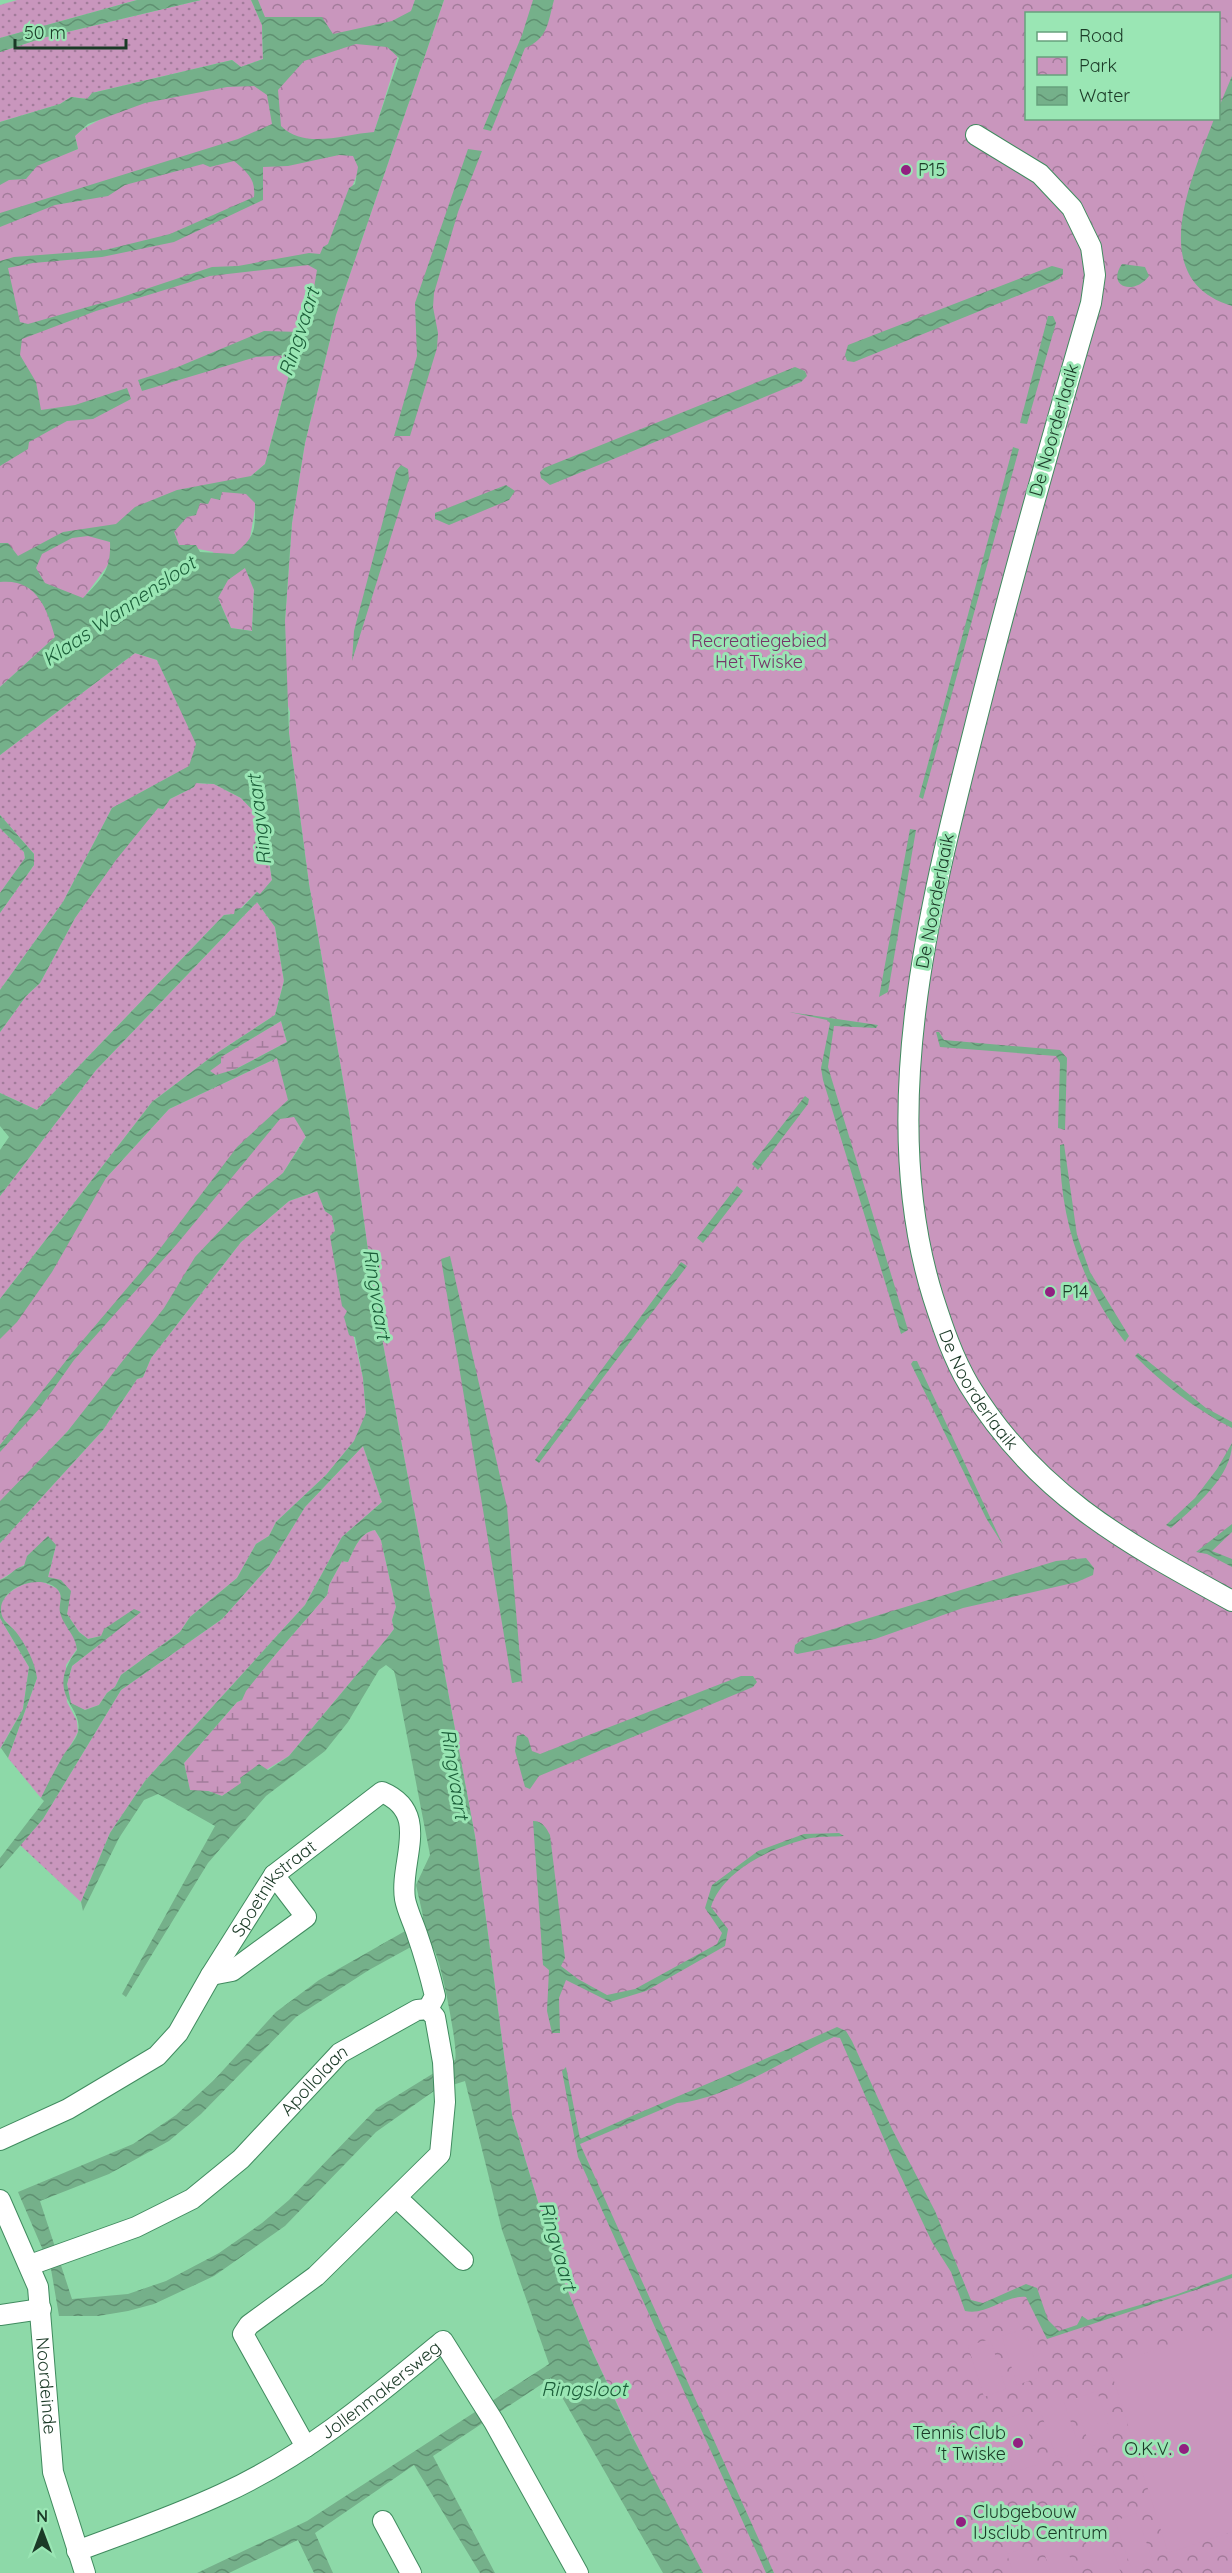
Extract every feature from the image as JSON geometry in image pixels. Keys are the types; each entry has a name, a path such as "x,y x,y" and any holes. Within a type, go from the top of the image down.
{"street":[{"name":"De Noorderlaaik","path":"976,135 1040,174 1072,208 1091,247 1095,275 1091,303 1017,557 936,879 914,1019 912,1048 910,1141 916,1227 925,1272 954,1356 992,1419 1031,1467 1074,1506 1161,1561 1232,1601"},
{"name":"Spoetnikstraat","path":"0,2140 68,2109 157,2056 178,2033 211,1975 274,1875 382,1792 392,1796 406,1815 412,1833 404,1883 405,1900 435,1996 428,2009"},
{"path":"211,1975 232,1971 306,1917 274,1875"},
{"path":"306,2447 243,2334 249,2325 316,2276 440,2154 445,2090 443,2062 435,2016 428,2009"},
{"name":"Apollolaan","path":"46,2260 136,2227 192,2199 241,2159 339,2053 417,2010 428,2009"},
{"path":"397,2198 463,2260"},
{"name":"Noordeinde","path":"0,2200 46,2260 38,2287 53,2472 85,2573"},
{"path":"0,2315 41,2309"},
{"name":"Jollenmakersweg","path":"77,2551 222,2494 306,2447 378,2394 443,2341 494,2422 578,2573"},
{"path":"383,2521 411,2573"}],"green space":[{"path":"17,0 137,0 0,38 0,5"},
{"path":"201,0 251,0 262,25 263,59 241,67 232,60 92,93 88,99 71,97 60,104 0,122 0,52 46,37"},
{"path":"255,0 415,0 374,133 318,270 309,318 293,360 265,464 251,476 256,503 245,567 254,590 252,631 231,628 218,598 213,552 179,545 174,532 110,562 55,637 0,687 0,464 41,410 20,355 0,267 0,178 78,149 75,136 93,123 119,111 183,91 303,61 262,25"},
{"name":"Recreatiegebied Het Twiske","path":"444,0 1232,0 1232,2573 698,2573 593,2353 556,2262 512,2115 475,1836 375,1301 350,1120 309,884 289,733 290,712 286,700 285,621 292,523 305,443 336,315"},
{"path":"135,653 157,660 197,744 190,766 112,808 63,902 0,990 0,913 34,865 34,854 0,815 0,755"},
{"path":"195,783 214,784 241,798 263,821 272,880 260,895 257,892 235,914 224,915 37,1110 0,1093 0,1032 26,996 40,983 75,918 116,859 158,808 163,809 170,799 194,787"},
{"path":"0,828 24,852 25,859 0,893"},
{"path":"257,902 275,927 284,981 275,1015 214,1055 152,1102 0,1299 0,1196 96,1070"},
{"path":"281,1021 287,1042 236,1069 216,1076 209,1070 221,1063 220,1057"},
{"path":"277,1058 306,1136 283,1173 67,1432 0,1502 0,1313 106,1178 169,1109"},
{"path":"318,1191 325,1211 332,1215 335,1231 331,1236 363,1378 366,1413 362,1427 354,1441 326,1475 276,1522 269,1536 256,1544 237,1578 190,1617 180,1632 121,1675 115,1687 107,1693 99,1705 85,1710 71,1704 67,1684 72,1666 140,1612 101,1636 88,1639 79,1632 67,1614 70,1591 48,1577 56,1545 0,1580 0,1543 103,1430 137,1379 143,1377 151,1358 241,1242 289,1201"},
{"path":"363,1446 382,1502 342,1537 305,1605 145,1781 110,1833 81,1902 20,1845 43,1819 121,1690 222,1619 269,1566 305,1507"},
{"path":"375,1530 381,1540 396,1607 392,1620 394,1629 289,1756 222,1796 208,1791 190,1791 184,1763 237,1702 242,1700 245,1691 327,1595 329,1585 342,1561 348,1562 361,1538"},
{"path":"39,1580 58,1589 61,1596 60,1612 76,1641 77,1649 66,1665 67,1702 77,1721 78,1732 41,1798 8,1758 37,1678 22,1642 0,1613 5,1597 15,1588"},
{"path":"0,1618 29,1667 23,1709 0,1749"},
{"name":"O.K.V.","path":"1232,2324 1232,2532 1168,2553 1109,2365"},
{"name":"Tennis Club 't Twiske","path":"1025,2329 1040,2377 1017,2385 1002,2336"},
{"name":"Tennis Club 't Twiske","path":"990,2339 1006,2389 984,2397 968,2346"},
{"path":"1097,2391 1113,2439 1090,2447 1074,2399"},
{"name":"Tennis Club 't Twiske","path":"1064,2402 1081,2452 1057,2459 1040,2410"},
{"name":"Tennis Club 't Twiske","path":"1022,2413 1039,2464 1014,2472 998,2422"},
{"path":"1136,2513 1153,2561 1131,2568 1115,2521"},
{"path":"1104,2524 1121,2573 1096,2573 1082,2531"},
{"path":"1063,2536 1075,2573 1051,2573 1041,2544"},
{"path":"1030,2546 1039,2573 1013,2573 1007,2554"}],"water":[{"path":"137,0 201,0 46,37 0,52 0,38"},
{"path":"251,0 258,0 265,17 322,17 333,34 392,21 411,11 415,0 444,0 336,315 305,443 292,523 285,621 289,733 309,884 350,1120 375,1301 475,1836 512,2115 556,2262 593,2353 631,2434 703,2573 663,2573 551,2378 433,2456 495,2573 480,2573 414,2465 315,2533 333,2573 314,2573 298,2540 229,2573 197,2573 307,2521 549,2364 502,2230 465,2081 434,2091 376,2132 285,2226 214,2276 154,2304 128,2311 98,2316 59,2316 51,2269 18,2192 133,2144 176,2115 215,2079 276,2012 319,1980 421,1922 423,1916 416,1885 430,1855 396,1679 394,1671 386,1665 379,1670 348,1722 325,1751 266,1796 208,1863 126,1997 122,1994 215,1826 158,1794 144,1800 119,1838 83,1911 81,1902 110,1833 145,1781 305,1605 342,1537 382,1502 363,1446 305,1507 269,1566 222,1619 121,1690 43,1819 0,1869 0,1858 44,1801 41,1798 77,1735 78,1723 64,1689 64,1678 68,1665 77,1650 60,1612 60,1593 51,1585 42,1582 23,1585 7,1595 1,1614 27,1648 37,1678 8,1758 1,1748 23,1709 29,1667 0,1618 0,1580 24,1566 27,1556 48,1536 56,1545 48,1577 61,1580 71,1591 67,1614 79,1632 88,1639 101,1636 104,1629 134,1609 141,1612 72,1666 67,1684 71,1703 85,1710 99,1705 107,1693 115,1687 121,1675 180,1632 190,1617 237,1578 256,1544 269,1536 276,1522 326,1475 354,1441 366,1413 363,1378 355,1337 349,1335 344,1317 347,1311 342,1306 330,1236 335,1231 332,1216 325,1211 317,1191 289,1201 241,1242 151,1358 143,1377 137,1379 103,1430 0,1543 0,1501 67,1432 164,1308 195,1257 247,1202 283,1173 306,1137 294,1117 280,1119 177,1244 74,1360 40,1408 0,1452 0,1445 72,1353 156,1254 237,1147 288,1100 277,1058 169,1109 106,1178 52,1272 17,1322 0,1339 0,1299 152,1102 214,1055 275,1015 284,981 275,927 257,902 96,1070 0,1196 0,1150 9,1137 0,1126 0,1093 37,1110 224,915 234,914 235,909 242,908 257,892 260,894 272,880 263,821 241,798 214,784 196,783 194,787 170,799 163,809 158,808 116,860 75,918 40,983 26,996 0,1032 0,990 63,902 112,808 189,766 196,744 157,660 135,653 0,755 0,687 55,637 44,606 31,590 12,582 0,582 0,543 8,543 18,556 63,532 116,524 135,507 177,490 251,476 265,464 293,360 288,355 256,357 142,391 138,380 173,369 264,331 301,332 303,323 309,317 317,270 308,265 210,276 96,311 22,339 20,355 36,382 41,410 75,405 127,388 131,399 93,419 67,421 29,442 28,449 0,466 0,261 14,257 105,250 170,234 254,197 254,185 250,176 234,161 210,167 203,164 125,185 108,196 55,205 0,227 0,213 238,139 272,124 267,95 254,86 227,87 145,103 88,124 75,136 78,149 37,166 26,179 9,180 0,185 0,122 60,104 71,97 87,99 92,93 232,60 241,67 263,59 262,25","holes":["356,44 387,47 399,58 374,132 325,139 301,137 291,133 281,126 278,90 304,61","339,155 353,156 358,167 355,184 349,188 328,244 323,247 320,254 309,253 238,266 212,267 119,298 28,324 20,322 8,268 33,263 102,257 174,242 263,200 263,167 288,166","222,492 246,494 255,503 253,532 247,543 234,554 200,552 196,545 179,545 174,532 187,517 196,515 200,503 208,504 211,498 220,500","88,536 110,542 107,567 83,598 45,583 36,568 42,554 72,538","245,568 254,590 252,631 231,628 218,598 228,580","281,1021 287,1042 236,1069 216,1075 210,1071 221,1063 221,1057","375,1530 381,1540 396,1607 392,1620 394,1629 289,1756 268,1770 259,1764 240,1778 241,1783 222,1796 208,1791 190,1790 184,1763 237,1702 242,1700 246,1691 275,1655 327,1595 329,1585 342,1561 348,1562 358,1542 365,1534","427,1944 433,1949 441,1970 449,2005 455,2060 377,2108 289,2200 262,2223 219,2253 166,2281 128,2294 72,2299 40,2201 109,2174 169,2141 201,2114 296,2017 369,1970 409,1948"]},
{"path":"533,0 554,0 546,29 538,40 525,48 491,131 483,129 522,35"},
{"path":"1232,76 1232,306 1205,293 1189,273 1182,250 1182,224 1187,196 1214,120 1220,120 1220,105"},
{"path":"468,149 482,151 458,212 434,293 433,307 438,333 437,348 410,436 394,436 417,356 415,303"},
{"path":"1122,264 1145,267 1149,276 1136,286 1124,286 1117,278"},
{"path":"1052,266 1063,269 1063,274 1059,279 854,362 847,361 845,355 848,345"},
{"path":"1048,316 1053,316 1056,323 1027,424 1020,423"},
{"path":"795,367 805,371 807,376 801,382 550,485 541,478 540,472 544,468"},
{"path":"1013,447 1019,449 923,799 919,797"},
{"path":"401,465 408,469 409,479 352,661 354,631 396,471"},
{"path":"506,485 515,491 509,500 449,525 435,519 435,513"},
{"path":"0,815 34,854 34,865 0,913 0,893 25,858 24,852 0,828"},
{"path":"910,829 916,830 888,992 879,997"},
{"path":"789,1012 878,1025 876,1028 834,1026 828,1067 908,1330 901,1334 823,1080 821,1068 830,1023 827,1020"},
{"path":"936,1032 939,1032 944,1040 1060,1050 1067,1058 1065,1130 1058,1128 1060,1063 1056,1056 940,1047"},
{"path":"805,1096 809,1099 808,1104 758,1170 752,1164"},
{"path":"1064,1144 1077,1235 1090,1272 1129,1336 1125,1342 1096,1297 1076,1249 1069,1224 1061,1172 1060,1145"},
{"path":"737,1186 743,1191 703,1243 697,1238"},
{"path":"450,1256 507,1507 522,1681 512,1683 441,1259"},
{"path":"681,1262 687,1266 539,1463 535,1460"},
{"path":"1138,1353 1206,1408 1232,1422 1232,1428 1205,1413 1169,1387 1135,1356"},
{"path":"917,1361 1003,1545 986,1518 911,1364"},
{"path":"1232,1443 1226,1468 1219,1479 1171,1528 1166,1525 1195,1498 1217,1469"},
{"path":"1232,1524 1232,1532 1212,1551 1232,1559 1232,1567 1207,1554 1196,1552"},
{"path":"1086,1558 1094,1568 1093,1575 1077,1582 963,1608 875,1639 797,1654 794,1652 795,1645 804,1638 1056,1561"},
{"path":"741,1676 753,1676 757,1682 753,1687 539,1776 530,1789 525,1787 515,1751 517,1736 523,1734 528,1738 532,1751 540,1754"},
{"path":"533,1821 546,1827 550,1835 565,1958 561,1966 578,1979 607,1995 635,1989 717,1944 722,1933 705,1908 712,1885 758,1851 804,1834 839,1833 844,1836 815,1837 797,1842 767,1853 738,1871 717,1893 711,1907 728,1929 725,1946 646,1991 610,2002 566,1980 559,1998 560,2033 552,2033 547,2011 549,1970 543,1965"},
{"path":"837,2027 846,2031 852,2041 892,2129 935,2211 971,2300 983,2303 1026,2284 1037,2288 1048,2320 1059,2331 1077,2325 1082,2316 1088,2320 1178,2294 1232,2274 1232,2278 1047,2339 1026,2297 1010,2299 981,2311 965,2311 951,2272 932,2242 894,2162 840,2038 834,2037 816,2045 736,2086 696,2100 677,2103 580,2144 774,2573 766,2573 578,2157 562,2071 566,2067 580,2139"}],"place":[{"name":"P15","path":"906,170"},
{"name":"P14","path":"1050,1292"},
{"name":"Tennis Club 't Twiske","path":"1018,2443"},
{"name":"O.K.V.","path":"1184,2449"},
{"name":"Clubgebouw IJsclub Centrum","path":"961,2522"}],"water label":[{"name":"Ringvaart","path":"299,332"},
{"name":"Klaas Wannensloot","path":"119,611"},
{"name":"Ringvaart","path":"259,820"},
{"name":"Ringvaart","path":"377,1294"},
{"name":"Ringvaart","path":"455,1774"},
{"name":"Ringvaart","path":"558,2246"},
{"name":"Ringsloot","path":"584,2389"}]}
